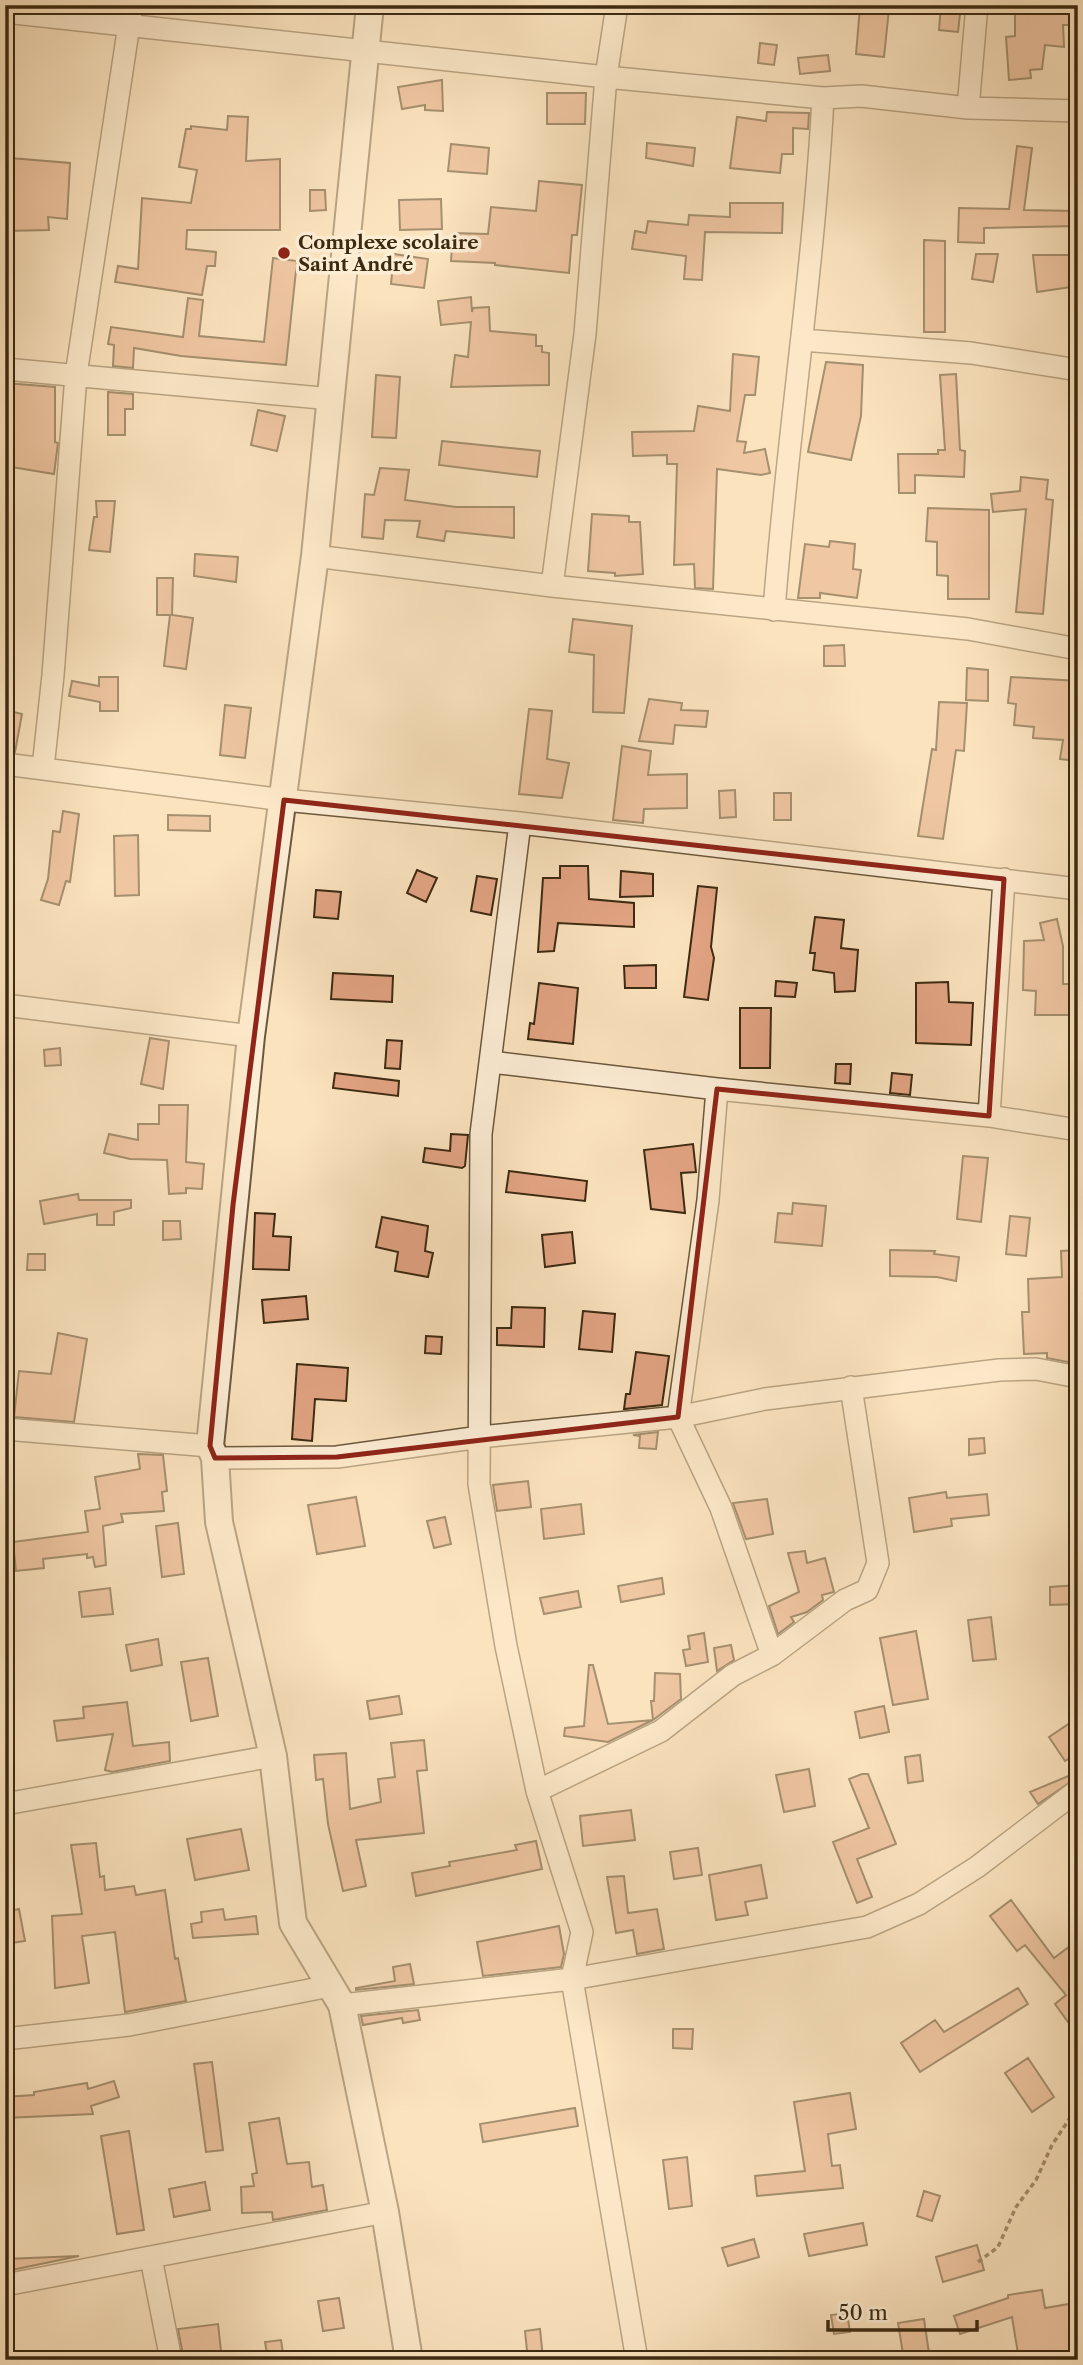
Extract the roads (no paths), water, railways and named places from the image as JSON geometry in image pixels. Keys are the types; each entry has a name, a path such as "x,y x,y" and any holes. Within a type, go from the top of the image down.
{"street":[{"path":"370,5 315,556 251,1036 212,1452 219,1522 273,1756 293,1923 336,1996 385,2212 409,2360"},
{"path":"552,586 585,334 606,77 617,5"},
{"path":"968,108 977,5"},
{"path":"5,12 131,15 365,51 823,98 861,96 968,108 1078,111"},
{"path":"43,768 54,666 76,375 102,189 131,15"},
{"path":"774,610 781,512 812,264 823,98"},
{"path":"802,340 971,353 1078,370"},
{"path":"5,369 332,399"},
{"path":"315,556 552,586 968,629 1078,649"},
{"path":"5,764 284,800 520,823 1078,889"},
{"path":"520,823 481,1134 479,1484 506,1646 537,1791 582,1932 572,1979 637,2360"},
{"path":"989,1116 1004,880"},
{"path":"5,1005 251,1036"},
{"path":"491,1062 717,1089 989,1116 1078,1130"},
{"path":"717,1089 708,1200 678,1417 721,1508 772,1655"},
{"path":"5,1429 212,1452 337,1457 480,1437 678,1417 765,1399 999,1370 1036,1369 1078,1377"},
{"path":"537,1791 661,1731 733,1675 772,1655 845,1600 867,1590 878,1563 851,1387"},
{"path":"5,1804 273,1756"},
{"path":"5,2039 336,1996 572,1979 867,1927 919,1904 977,1867 1078,1790"},
{"path":"5,2285 385,2212"},
{"path":"151,2259 171,2360"}],"place":[{"name":"Complexe scolaire Saint André","path":"284,253"}]}
